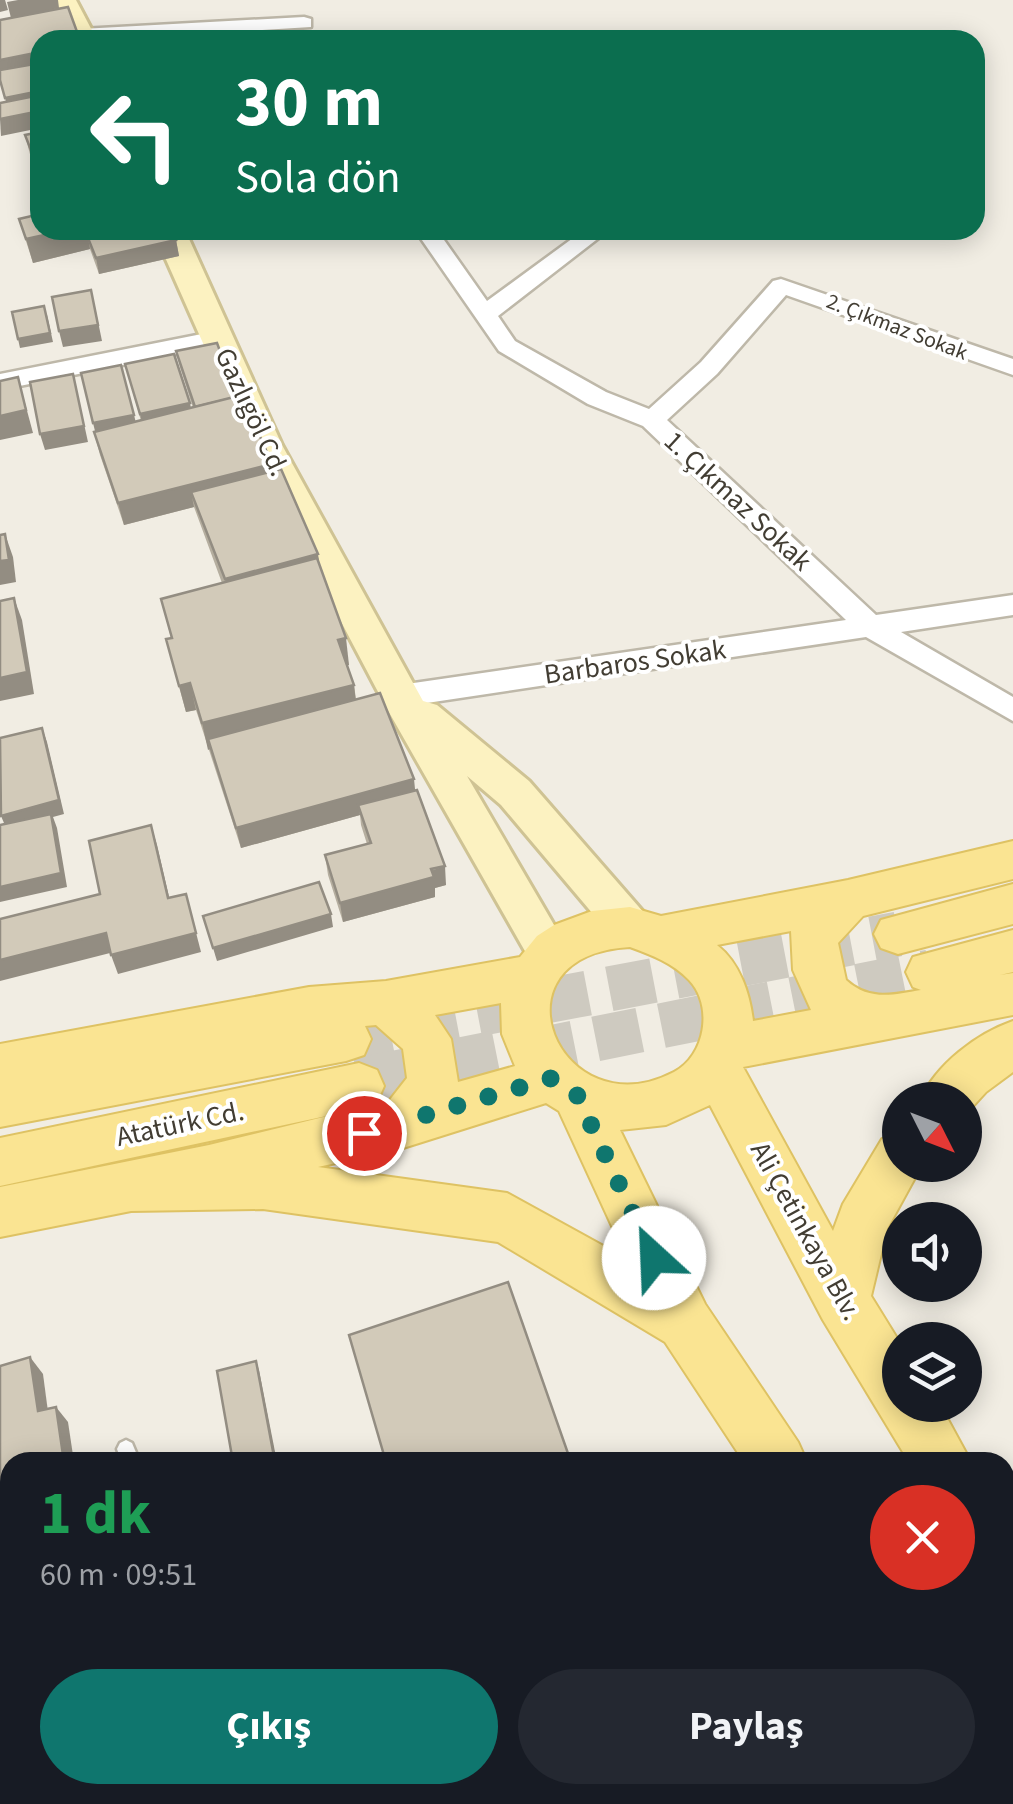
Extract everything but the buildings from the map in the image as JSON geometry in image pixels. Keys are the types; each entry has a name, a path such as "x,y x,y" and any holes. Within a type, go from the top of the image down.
{"main road":[{"path":"0,1066 309,1009 386,1003 541,965 586,933 648,931 848,900 1013,860"},
{"path":"848,900 813,936 814,966 829,999 856,1016 889,1019"},
{"path":"898,934 1013,904"},
{"path":"0,1212 134,1187 565,1087 607,1106 639,1108 670,1101 696,1086 720,1058 728,1040 730,1014 723,987 708,963 686,944 648,931"},
{"path":"930,972 1013,951"},
{"path":"541,965 524,1002 524,1029 534,1055 565,1087 686,1323 771,1452"},
{"path":"720,1058 1013,994"},
{"path":"386,1003 426,1038 433,1083 403,1124"},
{"path":"962,1082 1013,1043"},
{"name":"Ali Çetinkaya Blv.","path":"720,1058 842,1300 882,1365"},
{"name":"Atatürk Cd.","path":"0,1104 353,1062 0,1162"},
{"path":"842,1300 862,1222 885,1182"},
{"path":"134,1187 263,1184 506,1218 686,1323"},
{"path":"917,1422 936,1452"}],"street":[{"path":"71,25 304,23"},
{"name":"Gazlıgöl Cd.","path":"173,240 265,445 541,965"},
{"name":"1. Çıkmaz Sokak","path":"433,240 507,346 597,398 652,420 870,627 1013,710"},
{"path":"484,315 585,240"},
{"name":"2. Çıkmaz Sokak","path":"652,420 731,344 781,286 851,308 951,350 1013,367"},
{"path":"0,382 217,338"},
{"name":"Barbaros Sokak","path":"400,696 1013,605"},
{"name":"Gazlıgöl Cd.","path":"400,696 515,793 648,931"}],"tunnel":[{"path":"346,1039 898,934"},
{"path":"530,1052 930,972"},
{"path":"359,1086 543,1049"}],"route":[{"path":"364,1133 552,1078 577,1095 654,1258"}]}
